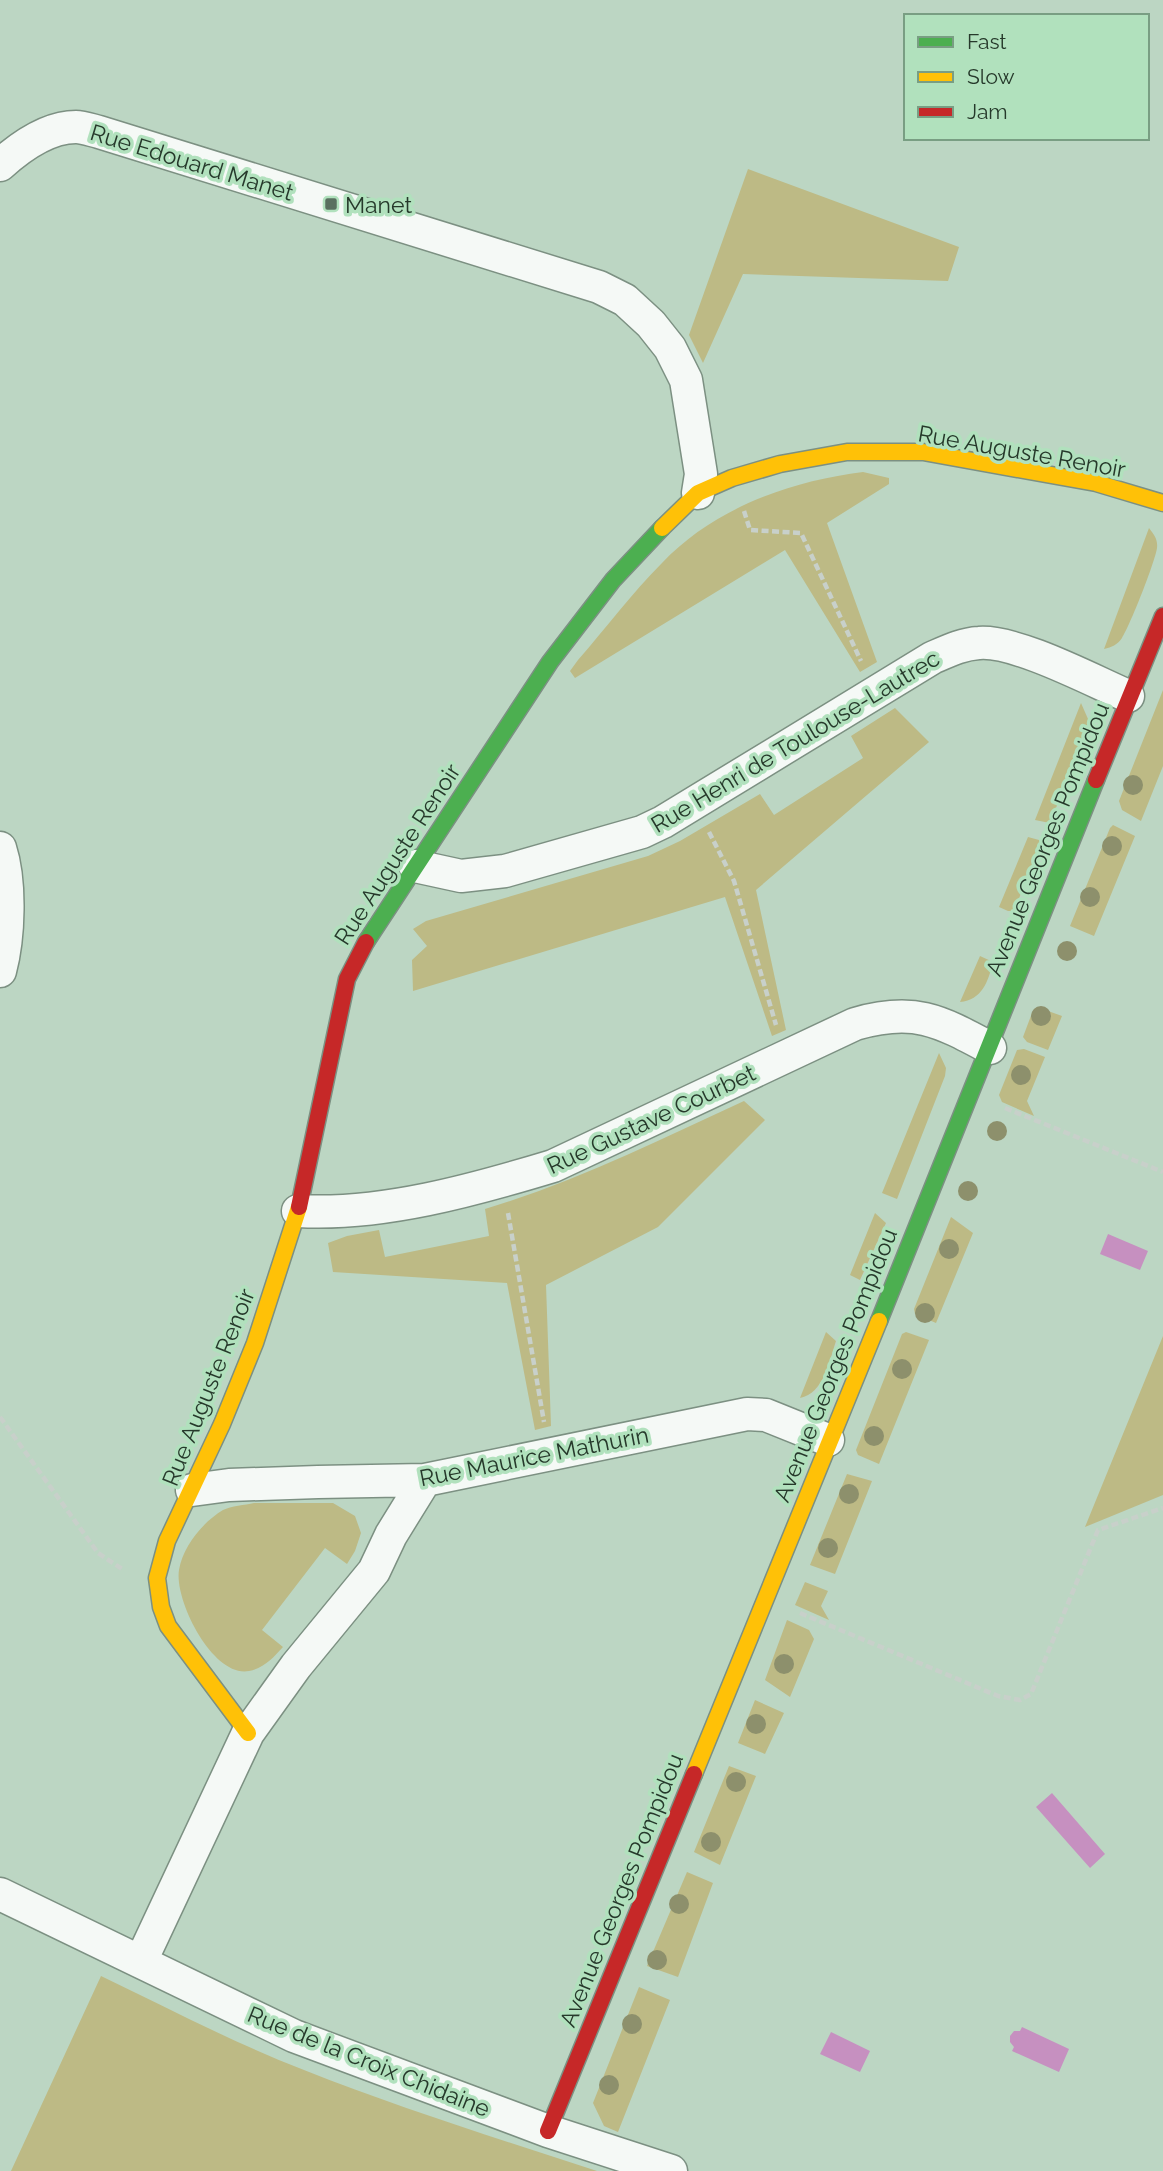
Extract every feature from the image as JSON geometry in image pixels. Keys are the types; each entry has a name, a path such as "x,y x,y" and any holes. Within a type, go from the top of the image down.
{"street":[{"name":"Rue Edouard Manet","path":"0,165 32,141 54,131 76,127 599,287 625,300 651,324 670,348 686,380 701,474 698,493"},
{"name":"Rue Auguste Renoir","path":"248,1733 168,1626 158,1592 157,1578 167,1541 222,1424 255,1343 298,1211 334,1033 347,979 357,956 550,662 613,580 650,539 698,493 732,478 780,464 847,452 923,452 1096,483 1163,503"},
{"name":"Avenue Georges Pompidou","path":"548,2131 990,1048 1128,696 1163,616"},
{"name":"Rue Henri de Toulouse-Lautrec","path":"415,866 461,876 505,871 642,832 932,657 957,647 981,642 1017,648 1128,696"},
{"path":"0,848 6,881 7,909 0,971"},
{"name":"Rue Gustave Courbet","path":"298,1211 328,1212 398,1204 503,1181 553,1166 855,1024 883,1016 907,1015 933,1020 990,1048"},
{"name":"Rue Maurice Mathurin","path":"192,1490 229,1485 425,1480 747,1414 766,1415 828,1440"},
{"path":"141,1961 248,1733 296,1666 374,1571 391,1535 425,1480"},
{"name":"Rue de la Croix Chidaine","path":"0,1894 294,2036 548,2131 671,2171"}],"path":[{"path":"732,478 750,530 801,533 876,692"},
{"path":"692,804 734,881 785,1057"},
{"path":"971,1094 1163,1172"},
{"path":"503,1181 550,1454"},
{"path":"0,1417 97,1553 158,1592"},
{"path":"765,1595 788,1605 796,1612 998,1696 1020,1700 1031,1694 1098,1530 1163,1508"}],"shaded area":[{"path":"748,169 959,247 948,281 743,274 703,363 689,335"},
{"path":"863,472 889,478 889,484 827,523 877,662 860,672 785,550 575,678 570,671 651,574 705,527 729,512 781,490"},
{"path":"1149,528 1157,545 1147,579 1122,638 1104,649"},
{"path":"1163,690 1163,766 1141,821 1122,810 1119,801"},
{"path":"1081,703 1088,719 1086,733 1050,823 1035,820"},
{"path":"895,708 929,742 756,890 786,1030 772,1036 725,897 413,991 412,960 427,946 413,929 426,921 648,856 680,841 760,794 774,815 863,758 851,736"},
{"path":"1113,825 1135,836 1094,936 1070,926"},
{"path":"1028,837 1041,843 1014,911 1008,911 999,907"},
{"path":"980,956 993,962 986,983 974,998 960,1002"},
{"path":"1037,1007 1062,1016 1048,1050 1027,1042 1023,1037"},
{"path":"1024,1049 1045,1057 1027,1101 1034,1116 1002,1102 999,1095 1017,1050"},
{"path":"939,1053 946,1068 945,1076 897,1199 882,1193"},
{"path":"744,1101 765,1120 658,1227 546,1285 551,1426 535,1430 507,1283 333,1272 328,1243 379,1230 385,1257 489,1236 485,1209 584,1173"},
{"path":"875,1213 886,1223 860,1280 850,1275"},
{"path":"951,1217 973,1233 936,1323 915,1314 914,1309"},
{"path":"1108,1234 1148,1251 1140,1270 1100,1254"},
{"path":"826,1332 836,1341 828,1367 815,1390 800,1398"},
{"path":"906,1332 929,1340 879,1464 858,1455 856,1450 902,1334"},
{"path":"1163,1336 1163,1495 1085,1527"},
{"path":"847,1474 872,1481 835,1574 810,1565"},
{"path":"254,1503 333,1503 355,1516 361,1533 347,1564 325,1548 262,1630 283,1647 272,1659 254,1670 235,1670 210,1650 189,1617 179,1583 179,1570 189,1544 208,1521 226,1509"},
{"path":"805,1582 828,1591 821,1606 829,1620 795,1605"},
{"path":"787,1620 809,1630 814,1639 790,1697 765,1680"},
{"path":"755,1700 784,1713 765,1754 738,1743"},
{"path":"729,1766 756,1776 720,1865 694,1852"},
{"path":"1052,1793 1105,1854 1090,1868 1036,1807"},
{"path":"687,1872 713,1883 678,1977 647,1966"},
{"path":"101,1976 278,2060 413,2110 597,2171 11,2171"},
{"path":"639,1987 670,2000 618,2132 604,2126 593,2103"},
{"path":"1022,2027 1069,2049 1059,2072 1012,2051 1014,2047 1010,2036"},
{"path":"831,2032 870,2051 860,2072 820,2054"}],"traffic: fast":[{"path":"366,942 550,662 613,580 662,528"},
{"path":"879,1321 1096,780"}],"traffic: slow":[{"path":"662,528 698,493 732,478 780,464 847,452 923,452 1096,483 1163,503"},
{"path":"248,1733 168,1626 161,1607 157,1578 167,1541 222,1424 255,1343 299,1207"},
{"path":"694,1774 879,1321"}],"traffic: jam":[{"path":"1096,780 1163,616"},
{"path":"299,1207 347,979 366,942"},
{"path":"548,2131 694,1774"}],"place":[{"name":"Manet","path":"331,204"}]}
